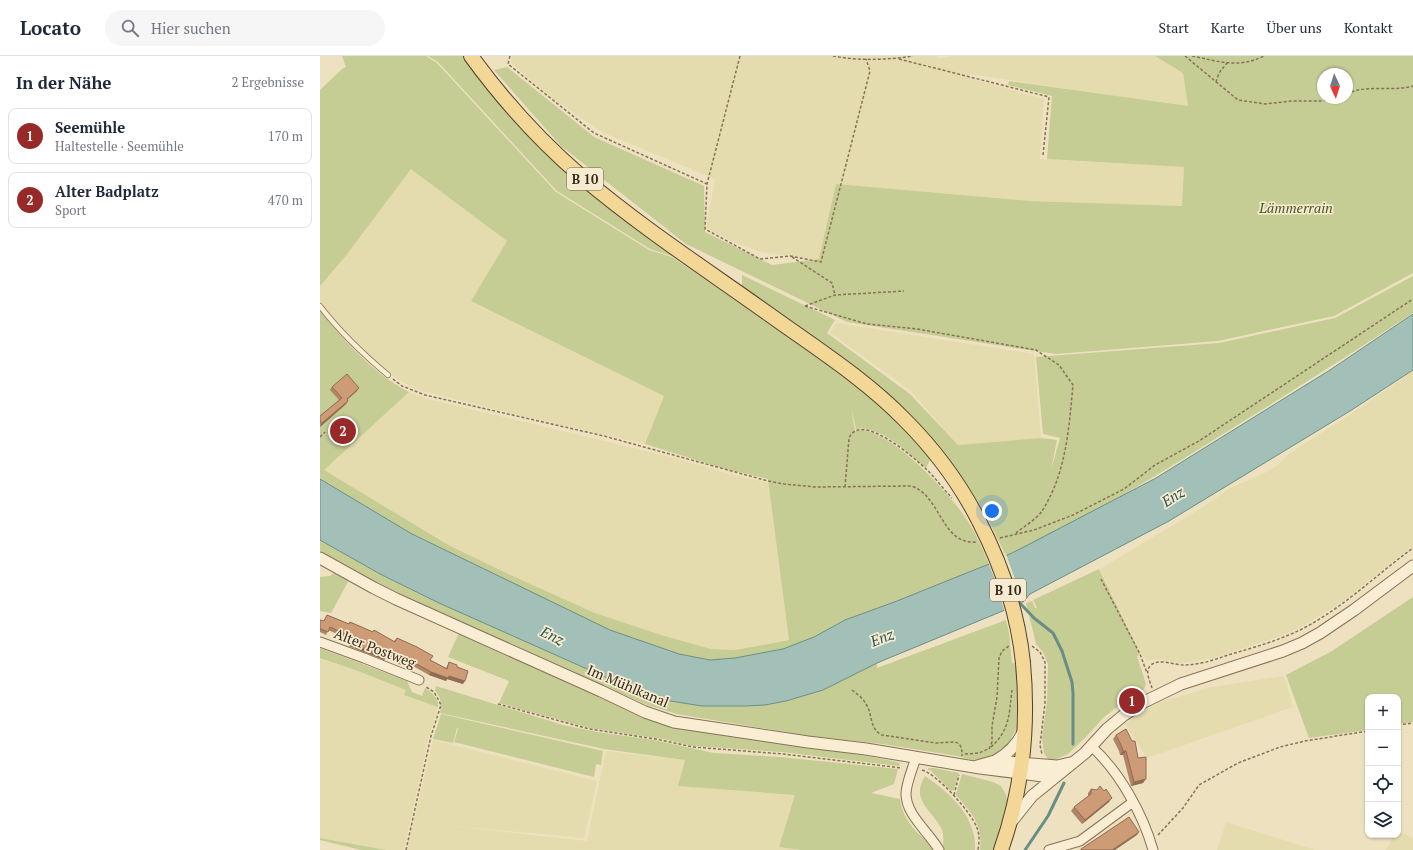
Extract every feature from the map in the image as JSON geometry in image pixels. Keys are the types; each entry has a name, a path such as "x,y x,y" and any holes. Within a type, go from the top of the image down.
{"main road":[{"name":"B 10","path":"471,56 514,110 550,148 582,177 646,227 843,368 891,407 920,436 940,460 962,492 979,521 993,550 1008,590 1018,631 1023,662 1025,727 1022,769 1015,804 1001,850"}],"street":[{"name":"Im Mühlkanal","path":"320,558 391,596 645,712 674,722 916,757 1022,769"},
{"path":"1009,824 1028,799 1088,750 1124,714 1142,703 1181,684 1283,651 1320,632 1354,610 1413,566"},
{"name":"Alter Postweg","path":"320,642 419,680"},
{"path":"995,761 1017,743 1025,727"},
{"path":"1088,750 1110,765 1143,821 1152,846"},
{"path":"916,757 906,794 908,804 912,813 939,850"},
{"name":"Im Mühlkanal","path":"965,763 995,761 1022,769"},
{"path":"1022,769 1064,765 1075,761"},
{"path":"1022,769 1049,776 1058,775"},
{"path":"1049,850 1080,841 1133,802"}],"lane":[{"path":"320,306 344,335 366,357 388,375"}],"path":[{"path":"510,56 508,64 594,133 707,184"},
{"path":"740,56 707,184 705,229 760,259 790,256 821,262 870,71 866,59"},
{"path":"833,56 866,59 899,59 914,56"},
{"path":"1185,56 1238,100 1266,104 1292,101 1317,101"},
{"path":"1192,56 1228,63 1244,64 1264,56"},
{"path":"899,59 1049,97 1043,155"},
{"path":"1216,82 1219,73 1228,63"},
{"path":"1353,92 1365,89 1387,89 1413,86"},
{"path":"790,256 832,283 835,296"},
{"path":"904,291 835,296 805,306 867,324 918,329 1036,350 1059,365 1073,385 1069,429 1059,477 1041,513 1014,534"},
{"path":"1000,538 1034,530 1073,515 1124,489 1155,465 1199,441 1413,299"},
{"path":"388,375 402,386 425,396 604,436 757,478 799,486 846,487 906,485 915,487 927,496 950,530 957,537 964,541 976,542"},
{"path":"846,487 849,438 852,432 856,430 867,430 876,433 893,443 926,469 955,502"},
{"path":"320,437 325,432"},
{"path":"1147,674 1149,667 1154,663 1161,662 1183,665 1205,662 1261,646 1300,630 1339,605 1413,548"},
{"path":"1101,579 1140,654 1153,690"},
{"path":"406,850 431,736 441,705 434,692 418,683 419,680"},
{"path":"852,690 867,704 874,728 878,734 924,741 955,742 960,744 965,763 954,795"},
{"path":"965,763 987,750 1002,737 1008,721 1012,690"},
{"path":"498,704 589,729 656,739 693,747 783,754 923,770 930,773 954,795 976,824 979,836 978,850"},
{"path":"1401,725 1413,723"},
{"path":"1152,846 1183,808 1198,785 1238,763 1280,747 1305,741 1365,731"}],"shaded area":[{"path":"512,56 937,56 938,59 951,56 1155,56 1183,72 1188,107 970,74 969,78 1044,99 1040,159 1184,167 1182,206 1029,201 836,184 819,260 761,252 733,242 706,228 715,179 602,132 550,97 511,63"},
{"path":"411,168 507,241 471,301 664,396 645,444 526,417 415,389 393,376 368,355 333,318 320,301 320,286 344,258"},
{"path":"836,323 1034,354 1041,438 958,445 910,390 830,333"},
{"path":"1413,371 1413,546 1338,605 1299,628 1281,636 1217,657 1192,662 1178,663 1157,659 1147,661 1141,653 1100,569 1200,509 1230,488 1263,474 1279,464 1290,453 1360,408"},
{"path":"409,392 424,398 667,456 730,474 769,483 789,640 735,650 711,649 661,635 595,613 450,546 323,470"},
{"path":"320,658 406,690 405,695 438,707 429,736 404,850 386,850 320,838"},
{"path":"1284,676 1293,707 1147,758 1125,724 1152,706 1170,699 1212,687"},
{"path":"433,740 597,781 584,838 442,825 587,841 606,751 685,760 679,786 796,795 780,847 801,850 407,850"},
{"path":"1226,822 1315,850 1217,850"},
{"path":"1401,832 1413,838 1413,850 1386,850 1392,838 1401,838"}],"green space":[{"path":"342,56 426,56 437,63 556,192 649,250 672,257 816,355 875,400 896,418 931,458 926,468 894,441 876,432 866,429 856,429 851,406 855,431 868,431 883,438 899,448 931,477 969,522 989,564 845,620 814,637 783,649 735,658 710,660 679,654 610,630 584,619 412,534 320,479 320,310 360,356 396,385 409,392 324,470 450,546 595,613 661,635 711,649 735,650 789,640 768,479 722,468 645,444 664,396 471,301 507,241 411,169 344,258 320,286 320,90 346,67"},
{"path":"428,56 463,56 490,92 531,138 674,254 672,256 650,249 557,191 438,62"},
{"name":"Lämmerrain","path":"1155,56 1413,56 1413,273 1334,316 1218,341 1056,354 847,322 686,244 561,146 494,70 507,67 594,137 704,186 705,232 772,265 819,259 836,184 1029,201 1182,206 1184,167 1047,159 1052,96 1008,85 1009,81 1188,106 1183,73"},
{"path":"742,275 835,320 827,333 910,394 958,445 1041,438 1057,440 1051,470 1060,438 1043,434 1036,357 1219,343 1335,318 1413,276 1413,313 1190,455 1086,516 1006,556 987,517 962,477 907,412 742,289"},
{"path":"320,540 380,574 439,603 614,681 664,700 702,706 765,705 786,701 823,690 877,663 877,668 1006,620 1012,663 1017,663 1017,727 1008,744 994,755 972,760 957,756 882,744 810,736 677,714 647,705 393,592 320,551"},
{"path":"1099,569 1140,653 1137,656 1146,684 1144,689 1104,717 1068,754 1054,760 1048,759 1044,753 1042,738 1047,701 1048,664 1043,652 1036,644 1026,603 1032,601 1035,608 1037,608 1033,600"},
{"path":"334,573 349,580 331,613 320,611 320,577 330,576"},
{"path":"1413,597 1413,722 1401,724 1401,694 1365,694 1365,730 1309,738 1286,675 1332,651"},
{"path":"459,633 640,715 900,763 899,766 782,752 693,746 663,739 589,728 499,703 509,681 448,657"},
{"path":"320,648 407,681 412,692 422,696 425,688 436,698 438,707 404,695 406,690 320,658"},
{"path":"436,686 563,725 597,732 654,740 714,753 780,757 898,769 894,784 871,793 900,799 903,812 910,824 924,839 930,842 934,850 801,850 779,847 795,795 678,786 685,760 604,749 440,713 441,707 439,696 435,691"},
{"path":"441,714 603,751 601,765 596,764 594,777 454,742 457,728 453,743 433,739"},
{"path":"928,768 959,773 954,790 951,791 930,770 928,770"},
{"path":"962,774 993,782 1001,786 1006,795 1008,803 993,850 980,850 980,834 976,821 969,810 957,797 956,794"},
{"path":"925,776 944,790 967,817 972,827 975,850 944,850 942,830 921,798 921,784"},
{"path":"320,838 386,850 361,850 320,840"}],"water":[{"name":"Enz","path":"1413,314 1413,370 1350,411 1169,521 1030,594 1022,603 877,663 823,690 786,701 765,705 702,706 664,700 614,681 439,603 380,574 320,540 320,479 412,534 610,630 679,654 710,660 735,658 783,649 814,637 845,620 989,564 1156,478 1330,370"}],"pier":[{"path":"1006,554 1023,605 1005,613 997,585 988,562"}],"building":[{"path":"347,374 359,388 347,399 348,401 322,423 320,421 320,416 342,398 332,387"},
{"path":"327,615 349,624 350,622 373,632 374,630 395,642 397,638 417,647 433,656 430,660 447,669 449,662 457,665 457,667 468,671 465,681 449,676 448,678 431,672 406,658 403,662 387,654 386,657 351,643 354,638 330,627 328,632 321,629 320,630 320,620 324,621"},
{"path":"1126,729 1132,741 1135,741 1138,758 1146,757 1146,779 1134,782 1126,751 1123,751 1116,735"},
{"path":"1100,786 1104,791 1106,789 1112,798 1085,820 1074,807 1091,794 1091,789 1097,790"},
{"path":"1129,817 1139,832 1112,850 1081,850 1081,849"}],"waterway":[{"path":"1018,601 1034,618 1053,633 1062,651 1072,682 1073,744"},
{"path":"1025,850 1048,816 1064,783"}],"place":[{"name":"Alter Badplatz","path":"343,431"},
{"name":"Seemühle","path":"1132,701"}]}
